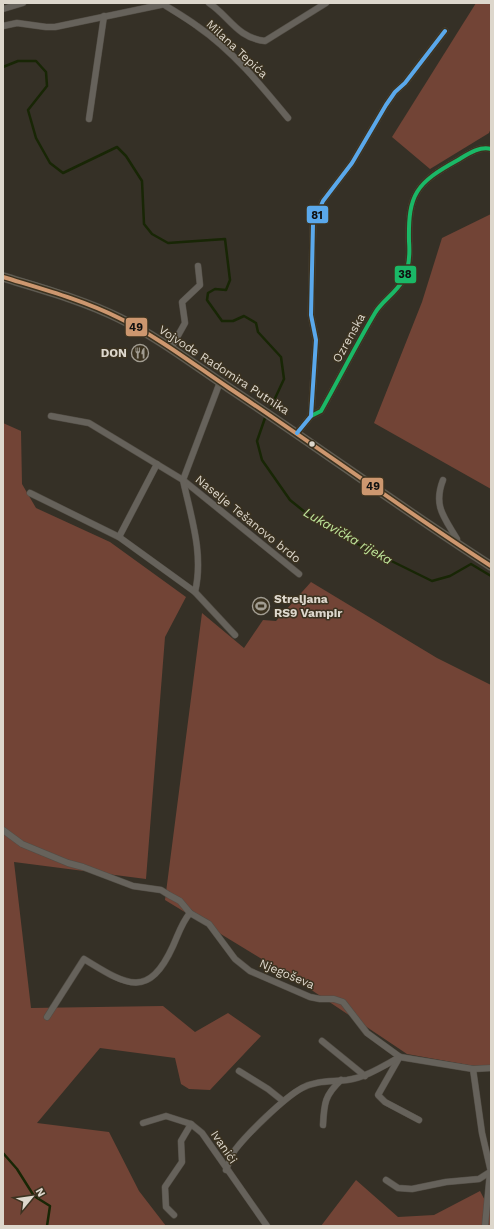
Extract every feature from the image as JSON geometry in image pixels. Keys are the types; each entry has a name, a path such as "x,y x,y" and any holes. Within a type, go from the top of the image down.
{"main road":[{"name":"Vojvode Radomira Putnika","path":"3,277 73,300 119,318 171,348 491,566"}],"street":[{"path":"3,9 23,3"},
{"name":"Milana Tepića","path":"209,3 234,28 246,36 265,41 326,3"},
{"name":"Milana Tepića","path":"3,26 17,23 46,27 55,26 152,4 166,4 197,26 225,50 268,94 288,118"},
{"path":"89,120 104,16"},
{"path":"297,433 311,416 316,340 311,315 313,224 323,200 352,163 386,105 395,92 405,84 445,31"},
{"name":"Ozrenska","path":"311,416 321,411 376,311 403,280 410,249 408,216 416,193 428,178 446,166 476,150 484,147 491,149"},
{"path":"171,348 185,323 182,302 200,285 198,266"},
{"name":"Naselje Tešanovo brdo","path":"195,592 199,574 198,553 183,480 220,382"},
{"name":"Naselje Tešanovo brdo","path":"51,416 89,423 183,480 299,574"},
{"path":"119,537 157,464"},
{"path":"443,480 438,493 440,507 457,538 457,544"},
{"path":"30,493 119,537 195,592 235,635"},
{"name":"Njegoševa","path":"3,830 22,844 68,863 83,867 133,886 161,890 180,901 190,913 209,924 235,959 250,971 310,997 334,999 343,1002 367,1033 400,1057 473,1069 491,1068"},
{"path":"47,1017 84,959 117,979 137,983 146,982 156,974 166,961 190,913"},
{"path":"322,1041 365,1076"},
{"path":"226,1170 234,1151 283,1102 302,1088 324,1080 341,1080 365,1076 400,1057"},
{"path":"400,1057 378,1095 385,1102 419,1120"},
{"path":"473,1069 491,1172 485,1226"},
{"path":"239,1071 268,1089 283,1102"},
{"path":"323,1125 326,1098 330,1091 341,1080"},
{"name":"Ivanići","path":"143,1123 166,1116 191,1124 202,1133 226,1170 268,1225"},
{"path":"174,1215 166,1207 165,1187 182,1162 181,1141 191,1124"},
{"path":"386,1180 398,1188 412,1189 446,1182 479,1179 491,1172"}],"shaded area":[{"path":"476,3 491,3 491,128 489,133 430,169 392,137"},
{"path":"491,214 491,489 374,423 422,302 442,238"},
{"path":"3,423 21,431 22,484 36,508 110,542 186,597 165,637 146,879 14,862 31,1008 163,1006 195,1032 228,1013 261,1036 210,1090 189,1089 181,1084 175,1058 100,1048 37,1123 109,1132 139,1191 166,1226 3,1226"},
{"path":"311,582 437,658 491,685 491,1065 474,1066 407,1054 301,983 165,900 202,613 244,648 263,620 276,621"},
{"path":"356,1180 398,1217 434,1215 480,1191 491,1212 491,1226 321,1226"}],"waterway":[{"name":"Lukavička rijeka","path":"3,67 18,61 36,61 46,72 47,86 28,110 36,138 50,163 63,173 117,147 126,156 142,181 144,224 152,234 168,243 225,239 230,280 226,290 215,289 208,293 207,300 222,321 233,321 244,316 256,323 258,332 281,357 284,379 271,407"},
{"name":"Lukavička rijeka","path":"265,418 257,441 262,460 290,500 311,517 363,547 432,581 450,576 471,564 491,576"},
{"path":"3,1153 17,1169 34,1196 50,1206 47,1226"}],"transit line":[{"name":"81","path":"297,433 311,416 316,340 311,315 313,224 323,201 352,163 386,105 445,31"},
{"name":"38","path":"311,416 321,411 375,313 397,289 403,280 409,261 410,212 417,192 432,176 466,155 482,149 491,149"},
{"name":"49","path":"3,277 62,295 133,325 175,351 491,566"}],"place":[{"name":"DON","path":"140,353"},
{"name":"Streljana RS9 Vampir","path":"261,606"}]}
